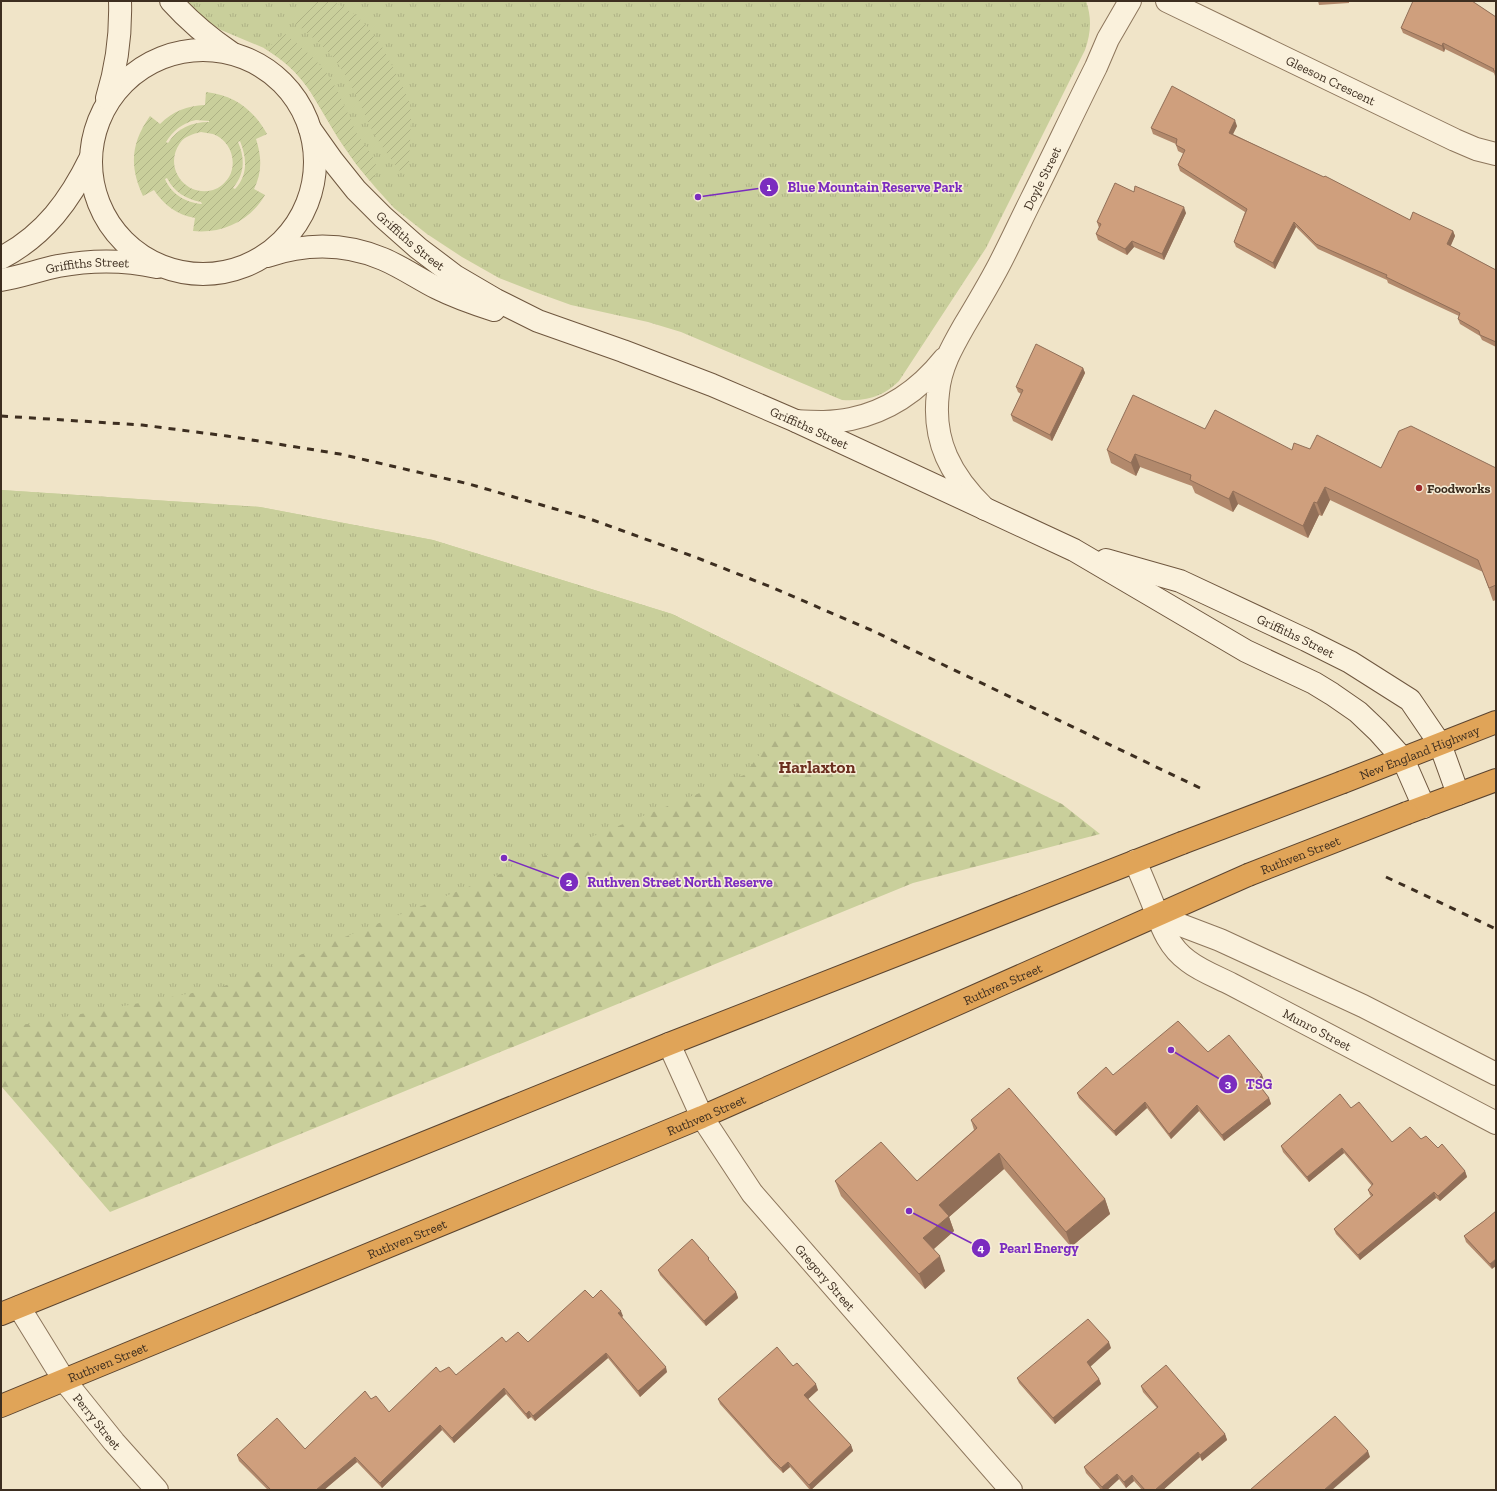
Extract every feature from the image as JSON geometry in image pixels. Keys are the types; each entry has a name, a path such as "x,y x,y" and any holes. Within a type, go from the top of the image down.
{"highway":[{"name":"New England Highway","path":"1136,861 1496,722"},
{"path":"1416,810 1496,780"},
{"name":"Ruthven Street","path":"1,1406 702,1117 1248,875 1416,810"},
{"path":"10,1311 669,1044 1136,861"}],"main road":[{"path":"104,109 118,88 127,79 147,64 176,53 195,50 220,51 256,63 286,86 300,106 310,130 315,154 315,167 314,179 308,203 302,215 279,245 248,265 224,272 199,274 174,270 140,254 121,238 106,217 96,194 91,170 91,157 95,132 112,82 118,54 121,25 120,1"},
{"path":"171,1 209,38 232,54"},
{"name":"Doyle Street","path":"985,509 968,493 955,474 945,454 939,432 937,412 941,373 949,353 999,265 1093,74 1108,39 1130,1"},
{"name":"Gleeson Crescent","path":"1167,1 1455,140 1476,149 1496,154"},
{"name":"Griffiths Street","path":"310,130 332,160 364,198 383,217 418,248 455,276 496,300 538,321 704,382 796,421 1074,550 1246,651 1302,676 1332,694 1358,712 1378,731 1403,759 1416,810"},
{"path":"1,258 25,243 46,225 64,205 75,188 91,157"},
{"name":"Griffiths Street","path":"259,259 281,251 304,247 344,247 384,260 439,289 471,302 504,313 538,321"},
{"name":"Griffiths Street","path":"1,280 61,266 92,262 119,262 174,270"},
{"name":"Doyle Street","path":"796,421 823,422 851,419 876,411 897,401 916,388 933,372 949,353"},
{"name":"Griffiths Street","path":"1074,550 1180,581 1306,640 1365,670 1413,702 1440,744 1458,794"},
{"name":"Munro Street","path":"1136,861 1157,916 1169,941 1178,952 1194,965 1496,1123"},
{"path":"1157,916 1220,940 1363,1006 1496,1074"},
{"name":"Gregory Street","path":"669,1044 702,1117 752,1193 1011,1490"},
{"name":"Perry Street","path":"10,1311 114,1442 157,1490"}],"green space":[{"path":"184,1 1086,1 1090,26 1089,38 1085,50 986,248 899,381 886,391 873,397 858,400 842,400 681,332 648,322 571,305 535,292 499,278 462,257 427,234 394,208 375,187 356,164 338,138 307,86 288,64 264,48 221,30 207,21"},
{"path":"316,1 333,1 353,13 367,26 384,50 405,91 410,104 411,119 409,162 403,175 374,133 352,86 343,71 323,47 294,22 300,13"},
{"path":"284,33 316,60 330,78 357,134 375,161 377,172 370,181 345,148 307,87 278,57 264,48 275,43"},
{"path":"206,92 226,96 242,105 262,125 267,134 256,139 260,159 260,171 254,189 265,195 252,212 234,224 225,228 214,230 193,231 195,218 188,217 177,212 167,205 154,190 143,196 136,175 134,155 139,136 150,116 160,124 165,119 181,110 205,105","holes":["196,120 209,121 196,123 186,127 176,133 168,143 166,142 178,128 186,123","201,132 219,137 224,141 231,152 233,164 232,171 226,181 218,188 203,191 194,189 186,185 176,171 174,162 175,152 180,143 192,135","240,141 242,147 245,166 242,178 235,189 233,188 240,177 243,166 242,154 238,142","167,178 173,187 181,194 190,199 201,202 202,204 190,202 180,197 171,189 165,179"]},
{"path":"1,490 260,507 433,540 672,614 1062,804 1100,834 913,883 110,1212 1,1086"},
{"path":"1,490 260,507 433,540 672,614 814,683 744,775 219,988 1,1029"}],"building":[{"path":"1413,1 1472,1 1496,17 1496,72 1493,70 1494,69 1443,43 1442,46 1401,28"},
{"path":"1172,86 1235,120 1229,133 1324,177 1325,176 1410,220 1413,212 1453,231 1447,244 1496,270 1496,342 1480,335 1479,331 1458,319 1460,313 1386,277 1387,275 1316,244 1294,222 1273,263 1234,242 1247,209 1178,165 1185,150 1176,145 1177,139 1151,128"},
{"path":"1115,183 1134,192 1135,186 1184,207 1162,254 1132,241 1125,249 1096,234 1101,224 1097,222"},
{"path":"1036,344 1083,368 1050,435 1011,415 1023,390 1016,387"},
{"path":"1133,395 1205,429 1215,410 1292,450 1294,443 1310,449 1317,435 1381,468 1399,431 1411,426 1496,468 1496,585 1489,588 1478,560 1325,487 1317,503 1314,502 1303,526 1233,491 1229,499 1190,480 1191,475 1135,454 1131,463 1107,450"},
{"path":"1178,1021 1208,1052 1229,1035 1262,1075 1256,1081 1269,1098 1222,1135 1197,1105 1169,1134 1145,1102 1114,1131 1077,1093 1106,1067 1113,1075"},
{"path":"1009,1088 1105,1199 1066,1232 999,1153 939,1205 949,1216 923,1238 940,1256 919,1274 835,1181 881,1142 917,1181 977,1128 971,1120"},
{"path":"1340,1094 1351,1108 1359,1102 1392,1142 1410,1127 1421,1139 1426,1136 1438,1148 1442,1144 1465,1171 1438,1196 1434,1192 1358,1255 1334,1229 1373,1195 1368,1190 1373,1184 1342,1148 1307,1177 1281,1146"},
{"path":"1496,1211 1496,1259 1490,1264 1464,1236"},
{"path":"692,1239 736,1292 704,1321 658,1270"},
{"path":"585,1290 593,1298 601,1290 621,1311 618,1313 666,1367 638,1391 606,1353 533,1416 529,1411 526,1414 504,1388 452,1438 440,1425 380,1483 355,1457 316,1490 271,1490 237,1455 277,1418 305,1449 365,1391 371,1399 376,1396 389,1412 436,1367 440,1372 449,1367 456,1375 502,1337 506,1342 518,1332 528,1342"},
{"path":"1088,1319 1109,1342 1087,1362 1099,1379 1053,1418 1017,1378"},
{"path":"777,1347 793,1366 797,1363 816,1384 804,1395 851,1445 809,1485 788,1462 781,1468 718,1399"},
{"path":"1166,1365 1225,1434 1200,1455 1198,1452 1155,1490 1145,1490 1132,1475 1124,1482 1117,1474 1102,1487 1084,1467 1158,1407 1141,1386"},
{"path":"1335,1416 1368,1451 1324,1490 1250,1490"}],"railway":[{"path":"1,416 142,425 227,436 340,454 469,484 590,519 695,557 771,587 871,630 1200,788"},
{"path":"1386,877 1496,929"}],"place":[{"name":"Blue Mountain Reserve Park","path":"698,197"},
{"name":"Foodworks","path":"1419,488"},
{"name":"Ruthven Street North Reserve","path":"504,858"},
{"name":"TSG","path":"1171,1050"},
{"name":"Pearl Energy","path":"909,1211"}],"district":[{"name":"Harlaxton","path":"817,767"}]}
